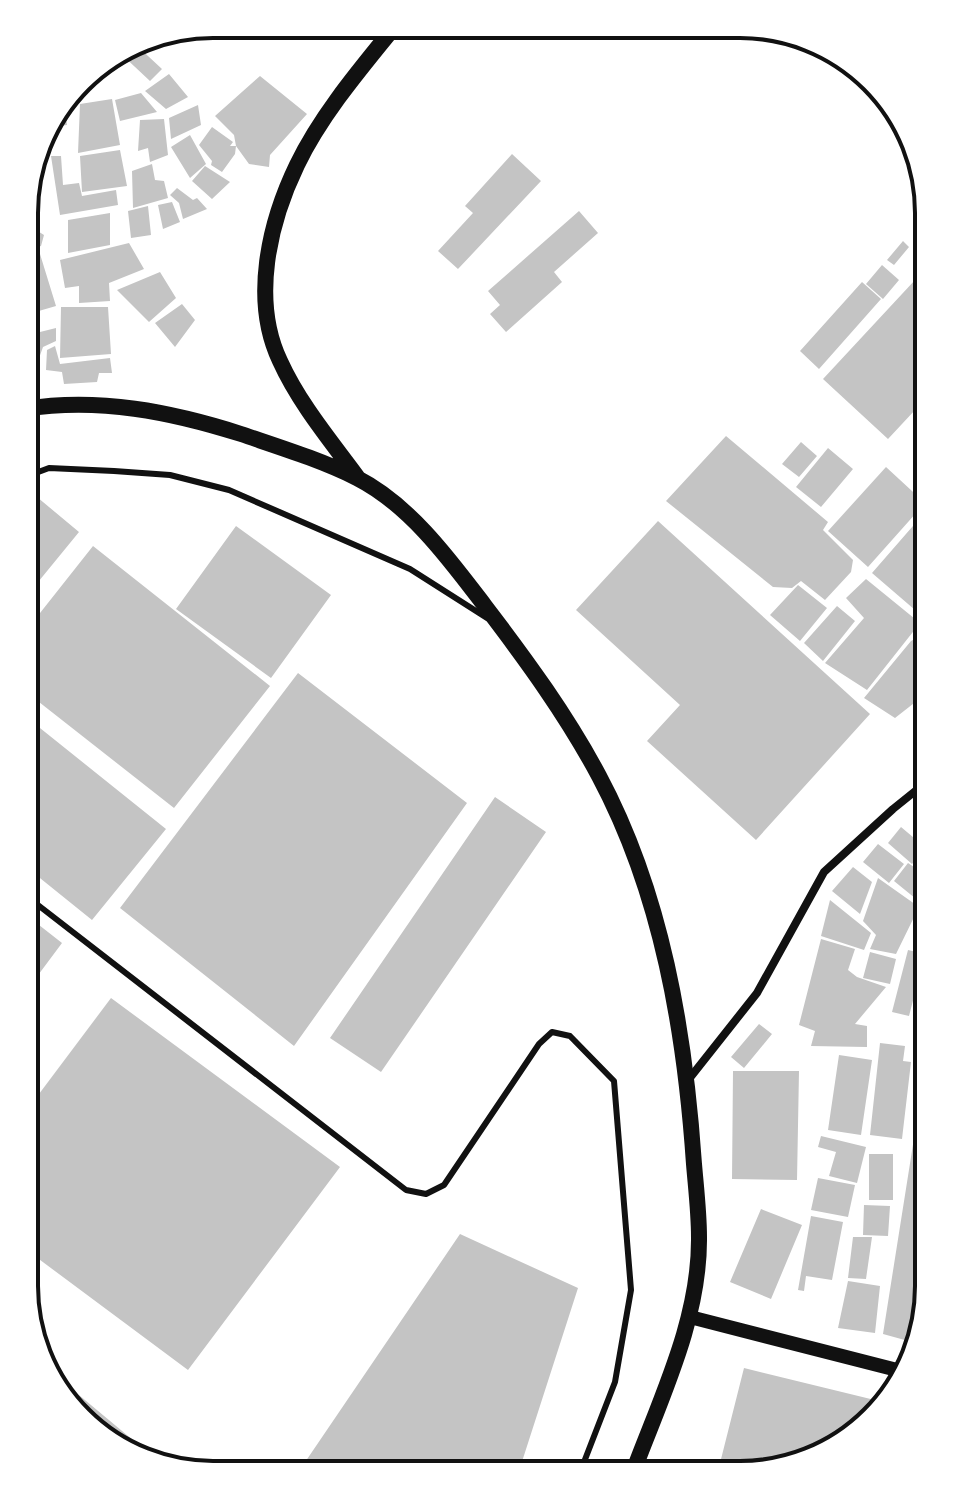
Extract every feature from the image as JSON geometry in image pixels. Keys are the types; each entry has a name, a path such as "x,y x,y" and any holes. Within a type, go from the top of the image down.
{"main road":[{"path":"359,479 297,394 278,358 267,320 266,281 271,244 284,197 298,163 323,121 386,38"},
{"path":"38,407 79,403 136,409 209,424 359,479 428,535 501,626 566,720 600,778 627,836 655,918 688,1080 699,1238 697,1278 690,1317 637,1461"}],"street":[{"path":"688,1080 757,993 824,872 915,791"},
{"path":"690,1317 894,1369"}],"lane":[{"path":"38,472 49,468 170,475 229,490 410,569 501,626"},
{"path":"38,905 406,1190 426,1194 444,1185 539,1044 552,1032 570,1036 614,1081 631,1290 615,1382 584,1461"}],"building":[{"path":"144,52 162,69 150,81 128,60"},
{"path":"169,74 188,97 166,109 145,91"},
{"path":"260,76 307,114 270,155 269,167 249,164 236,146 234,135 215,116"},
{"path":"141,93 157,112 120,121 115,100"},
{"path":"112,99 120,145 78,153 80,104"},
{"path":"198,105 201,125 171,139 169,118"},
{"path":"164,119 168,155 150,162 148,148 138,151 140,120"},
{"path":"212,127 233,142 230,146 236,146 235,154 222,172 211,165 212,161 199,145"},
{"path":"190,135 206,164 190,178 171,147"},
{"path":"120,150 127,186 82,192 80,156"},
{"path":"512,154 541,181 458,269 438,251 473,213 465,206"},
{"path":"51,156 61,156 63,185 79,183 82,196 116,190 118,205 60,215"},
{"path":"152,164 155,180 164,181 168,198 133,208 132,171"},
{"path":"205,166 230,182 212,199 192,181"},
{"path":"177,188 193,200 197,198 207,209 183,219 179,203 170,195"},
{"path":"172,202 180,222 163,229 158,205"},
{"path":"148,206 151,235 131,238 128,211"},
{"path":"579,211 598,233 554,272 562,282 506,332 490,314 500,305 488,291"},
{"path":"110,213 110,245 68,253 68,220"},
{"path":"38,231 44,235 38,247"},
{"path":"903,241 909,247 894,265 887,260"},
{"path":"129,243 144,269 109,283 110,301 79,303 79,286 65,288 60,260"},
{"path":"38,255 56,306 38,311"},
{"path":"882,265 899,280 883,299 866,284"},
{"path":"160,272 176,298 149,322 117,290"},
{"path":"915,280 915,410 888,439 823,379"},
{"path":"862,282 881,299 819,369 800,351"},
{"path":"182,304 195,320 175,347 155,323"},
{"path":"61,307 108,307 111,354 60,358"},
{"path":"38,327 40,332 56,328 56,341 43,347 38,361"},
{"path":"55,346 60,364 110,358 112,373 99,373 97,382 64,384 62,372 46,370 47,350"},
{"path":"726,436 828,522 823,530 853,560 851,572 825,600 801,581 792,588 773,587 666,501"},
{"path":"801,442 817,456 799,477 782,464"},
{"path":"828,448 853,469 821,507 796,487"},
{"path":"886,467 915,494 915,514 868,567 828,531"},
{"path":"38,498 79,532 38,582"},
{"path":"658,521 870,714 756,840 647,741 680,705 576,610"},
{"path":"915,524 915,610 872,573"},
{"path":"236,526 331,595 271,678 176,609"},
{"path":"93,546 270,686 174,808 38,701 38,616"},
{"path":"866,579 915,619 915,629 867,690 825,663 864,618 846,598"},
{"path":"798,585 827,608 800,641 770,615"},
{"path":"837,606 855,621 823,661 804,643"},
{"path":"915,639 915,702 895,718 864,698"},
{"path":"298,673 467,803 294,1046 120,908"},
{"path":"38,726 166,829 92,920 38,876"},
{"path":"495,797 546,832 381,1072 330,1038"},
{"path":"901,827 915,839 915,861 912,864 888,843"},
{"path":"878,844 904,864 889,883 863,862"},
{"path":"908,863 914,867 915,898 894,881"},
{"path":"853,867 872,882 860,914 832,891"},
{"path":"878,878 915,904 915,915 896,954 870,949 876,935 863,921"},
{"path":"830,900 871,933 864,950 821,936"},
{"path":"38,924 62,943 38,975"},
{"path":"821,939 855,949 848,970 857,977 886,987 855,1024 867,1026 867,1047 811,1046 815,1031 799,1025"},
{"path":"908,950 915,952 915,993 909,1016 892,1012"},
{"path":"870,952 896,959 890,984 863,978"},
{"path":"111,998 340,1167 188,1370 38,1258 38,1095"},
{"path":"759,1024 772,1034 744,1068 731,1057"},
{"path":"880,1043 905,1046 903,1061 911,1062 902,1139 870,1135"},
{"path":"839,1055 872,1060 861,1135 828,1130"},
{"path":"733,1071 799,1071 797,1180 732,1179"},
{"path":"915,1132 915,1297 912,1320 906,1340 883,1334"},
{"path":"821,1136 866,1147 857,1183 829,1176 836,1152 818,1147"},
{"path":"869,1154 893,1154 893,1200 869,1200"},
{"path":"818,1178 855,1185 848,1217 811,1210"},
{"path":"864,1205 890,1206 888,1236 863,1235"},
{"path":"761,1209 802,1225 771,1299 730,1282"},
{"path":"811,1216 843,1222 832,1280 806,1276 804,1291 798,1290"},
{"path":"460,1234 578,1288 522,1461 306,1461"},
{"path":"853,1237 872,1237 866,1279 848,1278"},
{"path":"848,1281 880,1286 875,1333 838,1328"},
{"path":"744,1368 873,1400 846,1425 807,1448 774,1458 721,1461"},
{"path":"72,1389 137,1444 89,1410"}]}
